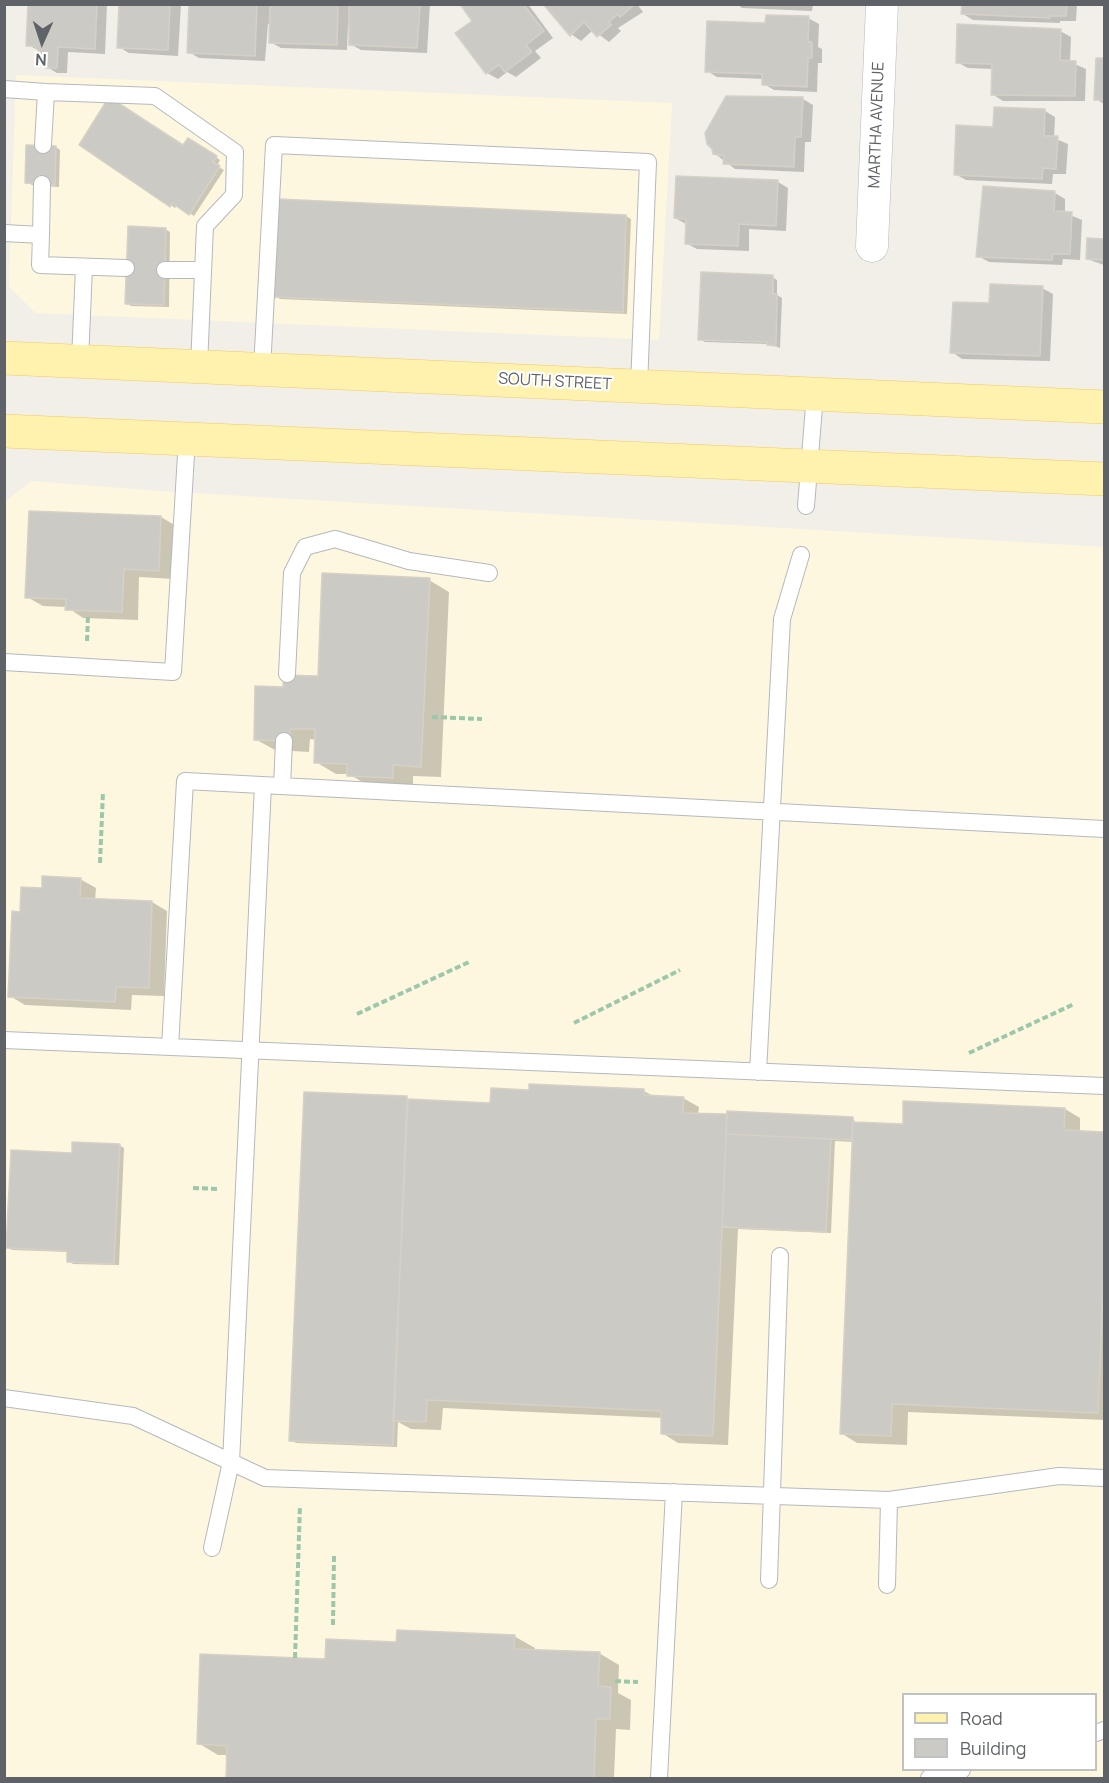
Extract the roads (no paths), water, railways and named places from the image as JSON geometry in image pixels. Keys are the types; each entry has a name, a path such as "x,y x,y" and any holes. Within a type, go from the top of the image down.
{"main road":[{"name":"SOUTH STREET","path":"4,358 1104,407"},
{"path":"4,430 1104,480"}],"street":[{"name":"MARTHA AVENUE","path":"872,246 882,4"}],"lane":[{"path":"4,89 155,96 236,152 234,195 205,226 199,366"},
{"path":"43,145 46,92"},
{"path":"262,369 274,145 648,162 639,386"},
{"path":"42,184 40,265 126,268"},
{"path":"4,233 41,235"},
{"path":"80,361 84,267"},
{"path":"165,270 203,270"},
{"path":"806,506 815,394"},
{"path":"4,663 173,672 187,438"},
{"path":"287,674 292,573 305,547 335,540 409,561 489,573"},
{"path":"758,1072 782,619 801,555"},
{"path":"282,786 284,741"},
{"path":"170,1047 185,781 1104,829"},
{"path":"212,1548 231,1462 264,785"},
{"path":"4,1040 1104,1086"},
{"path":"770,1580 780,1256"},
{"path":"4,1398 133,1416 265,1478 889,1500 1059,1476 1104,1478"},
{"path":"659,1779 674,1492"},
{"path":"887,1585 889,1500"},
{"path":"929,1779 958,1771"}]}
